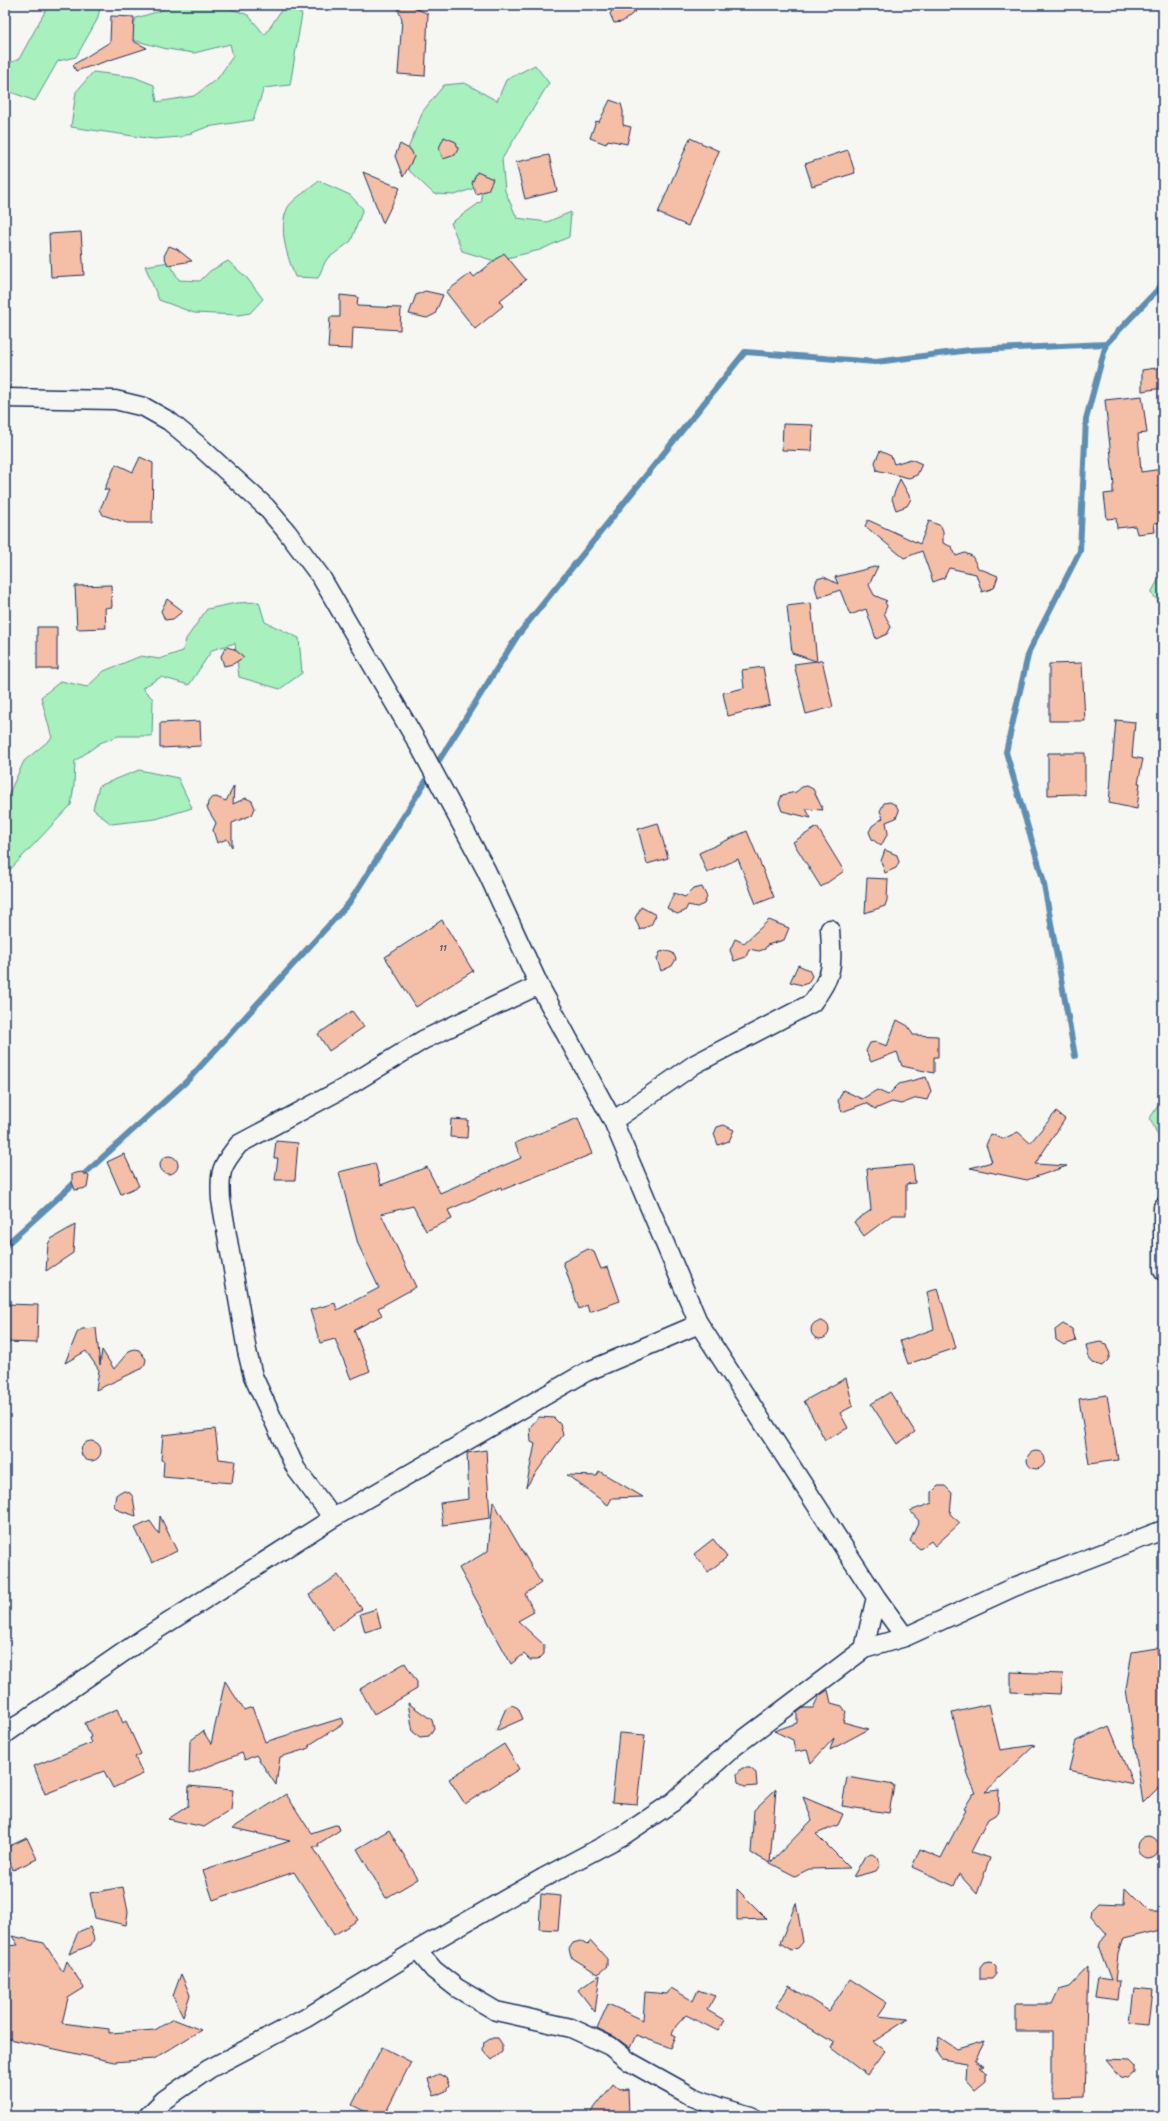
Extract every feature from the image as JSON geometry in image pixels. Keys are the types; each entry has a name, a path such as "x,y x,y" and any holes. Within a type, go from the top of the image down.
{"street":[{"path":"5,398 115,400 144,407 169,421 198,445 266,507 321,577 420,747 486,870 538,985 613,1121 699,1324 876,1597 905,1637"},
{"path":"613,1121 694,1064 812,1003 824,987 832,968 830,929"},
{"path":"333,1518 296,1469 253,1376 222,1208 219,1177 227,1158 239,1144 348,1086 424,1040 538,985"},
{"path":"1163,1207 1163,1271"},
{"path":"5,1734 146,1636 333,1518 586,1372 699,1324"},
{"path":"148,2116 164,2100 209,2069 306,2018 417,1950 541,1879 624,1835 673,1802 735,1746 864,1649 905,1637 1014,1587 1163,1530"},
{"path":"864,1649 876,1597"},
{"path":"417,1950 434,1970 457,1988 496,2011 571,2028 610,2046 630,2062 693,2097 719,2107 751,2116"}],"green space":[{"path":"47,5 101,5 97,20 76,57 58,61 35,101 5,90 5,65 19,59 48,6"},
{"path":"169,5 221,5 248,15 265,35 284,6 302,14 290,85 264,88 253,120 207,127 181,137 154,139 71,127 76,92 93,72 134,77 154,85 157,102 194,96 218,78 233,56 230,44 194,53 167,49 129,39 136,18 160,11"},
{"path":"535,65 549,83 502,159 505,191 517,218 547,222 571,212 569,237 540,250 495,261 462,251 451,223 482,201 480,186 455,195 434,194 402,164 423,111 444,85 465,83 497,101 506,80"},
{"path":"319,181 350,195 363,209 351,241 326,260 318,278 295,277 289,261 285,243 283,224 285,216 290,204"},
{"path":"228,261 247,278 263,299 250,313 238,315 194,313 159,300 145,266 169,262 179,280 200,281 210,271"},
{"path":"1163,571 1163,607 1151,593"},
{"path":"259,602 265,622 299,638 302,673 280,689 239,677 235,643 212,650 189,685 161,677 142,688 153,699 152,736 118,736 100,743 75,761 71,805 5,875 5,802 24,761 52,738 41,697 61,681 87,687 104,671 141,656 159,659 183,651 186,639 207,609 236,603"},
{"path":"139,770 178,778 192,808 156,819 111,824 93,809 99,786"},
{"path":"1163,1098 1163,1147 1150,1118"}],"building":[{"path":"396,5 409,5 428,14 425,76 398,74 402,19"},
{"path":"615,5 636,11 622,22 614,23 610,14"},
{"path":"111,16 134,17 133,41 147,48 76,71 73,65 110,42"},
{"path":"610,100 621,104 623,111 623,125 631,127 627,144 608,140 606,144 590,138 596,121 599,122"},
{"path":"444,137 456,142 458,149 455,155 443,159 439,148"},
{"path":"690,138 719,151 688,226 658,213"},
{"path":"400,144 411,150 414,157 403,177 395,156"},
{"path":"848,150 855,173 812,186 805,164"},
{"path":"549,155 557,191 525,199 516,162"},
{"path":"363,172 400,188 383,223"},
{"path":"477,172 493,179 488,190 476,194 472,183"},
{"path":"81,232 84,275 51,277 49,234"},
{"path":"169,246 177,249 192,261 168,265 164,256"},
{"path":"504,253 526,280 499,301 503,306 475,329 446,292 471,273 474,277"},
{"path":"425,291 443,295 435,314 427,318 409,314 416,295"},
{"path":"340,295 358,297 357,306 401,308 400,330 353,327 352,349 328,348 330,317 340,317"},
{"path":"1163,367 1163,388 1142,391 1142,370"},
{"path":"1142,396 1147,433 1138,434 1141,472 1163,469 1163,522 1154,523 1155,532 1137,534 1135,526 1117,528 1116,518 1107,519 1104,494 1113,493 1114,485 1105,400"},
{"path":"783,424 813,425 812,451 782,450"},
{"path":"880,451 891,456 894,464 911,459 922,464 917,475 909,478 876,470 875,462"},
{"path":"140,457 153,463 152,523 127,523 103,515 100,509 109,490 104,490 116,464 133,472"},
{"path":"900,479 911,499 907,506 896,510 892,499"},
{"path":"868,520 920,544 929,521 941,526 943,531 943,543 952,547 956,556 965,553 972,556 978,568 998,576 994,588 982,592 976,574 949,568 944,578 933,582 922,551 904,558 865,526"},
{"path":"878,566 869,585 874,595 887,601 885,602 887,606 884,613 891,627 887,634 876,639 866,609 850,615 840,590 818,598 815,586 817,579 824,577 838,584 835,577"},
{"path":"111,585 112,607 105,608 106,628 77,629 75,586"},
{"path":"167,599 183,611 173,619 165,620 161,611"},
{"path":"811,603 817,662 822,660 833,707 806,714 794,664 816,661 792,653 787,606"},
{"path":"37,627 57,627 57,669 37,669"},
{"path":"226,647 234,649 244,657 233,664 224,666 221,656"},
{"path":"1082,663 1085,721 1049,721 1049,664"},
{"path":"763,667 770,705 728,716 723,693 744,688 742,670"},
{"path":"1116,720 1135,722 1132,757 1143,759 1138,783 1140,783 1137,809 1109,803"},
{"path":"200,721 201,746 160,748 160,723"},
{"path":"1048,753 1085,753 1085,796 1076,794 1048,795"},
{"path":"234,786 233,804 246,798 252,801 255,808 252,815 232,823 232,847 227,839 217,843 213,830 216,823 207,808 208,802 211,798 216,797 226,801"},
{"path":"807,786 813,789 823,810 806,809 811,818 782,811 779,803 782,795 796,792 802,787"},
{"path":"890,802 896,805 899,811 896,818 886,822 888,833 881,846 872,839 869,832 872,826 883,818 880,811 884,803"},
{"path":"658,823 668,858 647,864 638,829"},
{"path":"817,827 844,871 821,887 793,842"},
{"path":"747,831 774,897 756,904 738,859 707,873 699,853"},
{"path":"885,850 897,855 899,862 896,868 885,873 881,861"},
{"path":"867,878 888,879 887,900 885,906 865,913"},
{"path":"702,887 707,897 704,904 697,907 688,905 685,911 677,914 667,908 674,893 685,897 693,889"},
{"path":"641,907 656,915 651,925 640,930 635,918"},
{"path":"442,920 473,971 416,1007 385,957"},
{"path":"769,920 789,928 784,940 767,945 765,949 759,951 749,949 746,957 734,961 730,950 735,939 744,943"},
{"path":"667,951 673,953 676,959 672,966 661,971 657,959 660,952"},
{"path":"798,965 809,970 812,976 808,983 802,985 790,982"},
{"path":"352,1011 364,1027 329,1051 318,1034"},
{"path":"897,1020 908,1026 913,1035 938,1036 938,1057 934,1057 934,1073 902,1066 897,1052 871,1062 866,1051 870,1043 876,1042 887,1046"},
{"path":"926,1077 931,1091 927,1100 917,1098 901,1104 892,1102 875,1109 866,1103 842,1112 838,1101 843,1090 862,1099 877,1090 888,1095 899,1084"},
{"path":"1056,1112 1065,1119 1035,1164 1067,1166 1027,1180 970,1168 992,1162 986,1145 991,1134 1003,1139 1018,1132 1030,1143"},
{"path":"578,1118 592,1154 502,1190 501,1187 448,1210 452,1219 426,1231 413,1206 381,1214 416,1287 378,1308 382,1315 354,1330 370,1371 351,1379 335,1339 320,1343 310,1310 335,1303 337,1310 379,1288 358,1244 339,1172 375,1163 381,1185 427,1167 440,1193 521,1158 515,1143"},
{"path":"451,1119 468,1120 467,1138 450,1137"},
{"path":"724,1125 734,1130 729,1141 718,1145 714,1134 717,1127"},
{"path":"276,1141 298,1143 295,1180 275,1180 278,1158 274,1158"},
{"path":"124,1154 139,1186 121,1194 107,1162"},
{"path":"169,1156 175,1159 178,1165 175,1171 169,1174 163,1171 160,1165 163,1159"},
{"path":"913,1165 915,1183 906,1184 906,1215 892,1215 864,1236 854,1222 871,1210 867,1169"},
{"path":"81,1172 89,1176 87,1188 75,1190 72,1182 72,1174"},
{"path":"75,1225 73,1253 46,1271 48,1244 51,1239"},
{"path":"588,1249 594,1252 601,1269 608,1267 620,1301 589,1312 587,1305 579,1309 563,1262"},
{"path":"938,1289 956,1348 908,1364 900,1341 934,1329 927,1292"},
{"path":"6,1304 38,1305 37,1343 5,1342"},
{"path":"816,1321 824,1321 829,1326 827,1337 824,1339 816,1339 811,1334 811,1326"},
{"path":"1063,1324 1072,1329 1076,1341 1064,1345 1056,1340 1055,1330"},
{"path":"96,1328 100,1365 102,1350 114,1369 129,1351 134,1349 139,1350 146,1359 145,1364 141,1369 96,1390 99,1370 86,1351 65,1363 77,1333 82,1329"},
{"path":"1100,1342 1106,1344 1110,1354 1108,1360 1102,1366 1093,1363 1089,1358 1086,1345"},
{"path":"846,1378 853,1406 840,1413 848,1428 825,1440 804,1401"},
{"path":"890,1392 915,1432 897,1444 871,1404"},
{"path":"1107,1395 1118,1460 1089,1464 1079,1399"},
{"path":"539,1417 554,1418 560,1424 563,1435 526,1487 535,1444 531,1442 530,1427"},
{"path":"215,1429 219,1459 235,1461 232,1483 163,1477 164,1461 161,1460 163,1435"},
{"path":"91,1441 98,1444 101,1451 98,1458 91,1461 84,1458 81,1451 84,1444"},
{"path":"486,1450 490,1518 443,1525 440,1503 469,1499 467,1453"},
{"path":"1032,1451 1040,1451 1045,1456 1043,1467 1040,1469 1032,1469 1027,1464 1027,1456"},
{"path":"599,1471 643,1497 612,1498 608,1505 567,1475 597,1476"},
{"path":"938,1486 945,1486 952,1493 950,1514 960,1523 935,1546 931,1541 920,1549 910,1541 919,1521 910,1511 932,1503 932,1492"},
{"path":"125,1491 130,1493 133,1497 136,1516 118,1510 114,1506 116,1495"},
{"path":"493,1501 541,1583 525,1594 534,1612 518,1621 544,1645 544,1654 538,1660 530,1660 524,1654 511,1664 459,1568 488,1551"},
{"path":"160,1516 177,1551 152,1563 135,1528 150,1521 159,1534"},
{"path":"713,1539 727,1557 708,1572 694,1554"},
{"path":"338,1575 362,1609 333,1630 309,1595"},
{"path":"376,1609 381,1627 365,1632 360,1614"},
{"path":"1157,1648 1163,1691 1163,1783 1143,1803 1126,1689 1132,1652"},
{"path":"405,1663 417,1682 417,1689 374,1714 360,1689"},
{"path":"1011,1672 1063,1674 1061,1694 1011,1692"},
{"path":"225,1681 244,1710 252,1707 265,1742 342,1718 344,1723 309,1745 310,1748 280,1757 276,1785 256,1755 245,1760 242,1753 189,1774 190,1741 203,1731 211,1744"},
{"path":"828,1690 831,1703 842,1706 846,1712 843,1722 869,1729 830,1750 834,1738 811,1763 807,1750 795,1752 793,1740 774,1731 797,1723 797,1713 803,1708 813,1708 819,1696"},
{"path":"408,1703 432,1720 434,1728 429,1736 420,1737 413,1732"},
{"path":"989,1704 1000,1750 1035,1745 985,1792 999,1790 998,1811 995,1815 988,1819 971,1852 990,1858 977,1894 959,1874 954,1886 912,1867 920,1849 941,1858 966,1810 964,1809 973,1794 976,1793 969,1778 952,1713"},
{"path":"512,1705 518,1708 523,1719 496,1731 506,1708"},
{"path":"117,1709 123,1723 126,1721 141,1754 135,1757 143,1774 113,1788 104,1771 45,1794 34,1766 91,1743 89,1738 91,1737 85,1723"},
{"path":"1109,1726 1133,1784 1069,1770 1076,1741"},
{"path":"619,1733 645,1735 637,1804 612,1802"},
{"path":"504,1744 519,1769 465,1804 449,1779"},
{"path":"742,1768 750,1768 756,1773 757,1786 744,1787 738,1782 737,1774"},
{"path":"847,1777 894,1785 889,1813 842,1806"},
{"path":"189,1786 233,1790 231,1810 204,1827 168,1819 188,1806"},
{"path":"776,1789 770,1863 751,1853 754,1810"},
{"path":"286,1794 311,1833 338,1824 340,1830 318,1844 319,1847 313,1847 358,1920 334,1935 294,1872 213,1900 203,1870 290,1841 233,1828"},
{"path":"803,1797 843,1814 838,1825 816,1834 850,1868 809,1869 795,1876 770,1863 812,1820"},
{"path":"389,1830 418,1879 386,1898 357,1849"},
{"path":"1148,1836 1156,1839 1159,1847 1156,1855 1148,1858 1140,1855 1137,1847 1140,1839"},
{"path":"27,1838 37,1859 13,1870 5,1848"},
{"path":"872,1854 878,1858 880,1865 876,1871 853,1877 865,1856"},
{"path":"123,1887 128,1912 126,1925 95,1918 90,1893"},
{"path":"1125,1888 1149,1912 1162,1912 1160,1930 1123,1939 1118,1954 1115,1981 1120,1981 1118,2000 1095,1997 1098,1978 1111,1980 1099,1948 1100,1943 1107,1934 1091,1916 1092,1909 1098,1903 1124,1904"},
{"path":"737,1889 767,1919 737,1920"},
{"path":"541,1894 561,1896 558,1930 539,1929"},
{"path":"796,1903 803,1942 798,1948 791,1950 780,1943"},
{"path":"90,1927 94,1939 91,1945 69,1954 78,1932"},
{"path":"12,1936 44,1943 63,1972 67,1961 84,1988 68,1998 62,2023 109,2029 109,2033 155,2030 173,2019 201,2030 154,2059 114,2062 5,2038 5,2014 10,1964 5,1964 5,1946 18,1945"},
{"path":"580,1941 587,1945 591,1941 607,1959 607,1966 598,1974 571,1957 569,1949 573,1943"},
{"path":"991,1962 996,1967 996,1974 992,1979 980,1979 980,1968 984,1963"},
{"path":"1088,1967 1084,2097 1052,2098 1052,2032 1016,2032 1016,2004 1052,2004 1059,1989 1070,1986"},
{"path":"181,1974 190,1995 183,2016 173,1996"},
{"path":"600,1975 595,2012 578,1990"},
{"path":"850,1979 887,2003 878,2016 908,2019 873,2042 885,2051 867,2075 831,2048 834,2043 776,2007 789,1986 829,2011"},
{"path":"671,1988 693,2001 698,1990 715,1996 707,2010 724,2020 718,2031 686,2015 676,2026 672,2034 676,2036 671,2048 636,2035 630,2048 615,2037 597,2028 608,2004 643,2020 645,1992 667,1994"},
{"path":"1135,1989 1153,1991 1149,2024 1131,2022"},
{"path":"939,2037 957,2049 985,2041 975,2060 984,2066 979,2066 986,2073 986,2081 975,2090 966,2080 967,2063 941,2059 936,2052"},
{"path":"490,2038 498,2038 502,2044 502,2052 492,2060 483,2050 484,2042"},
{"path":"382,2047 411,2062 384,2116 374,2116 352,2105"},
{"path":"1106,2059 1128,2060 1134,2066 1134,2073 1128,2078 1121,2077"},
{"path":"439,2074 446,2078 449,2086 446,2091 434,2096 428,2079"},
{"path":"613,2084 620,2090 628,2089 629,2116 588,2116"}],"waterway":[{"path":"1075,1056 1043,879 1006,752 1029,651 1080,551 1086,419 1106,344 1163,284"},
{"path":"5,1248 6,1245 188,1080 349,903 518,635 745,352 876,362 970,350 1106,344"}]}
